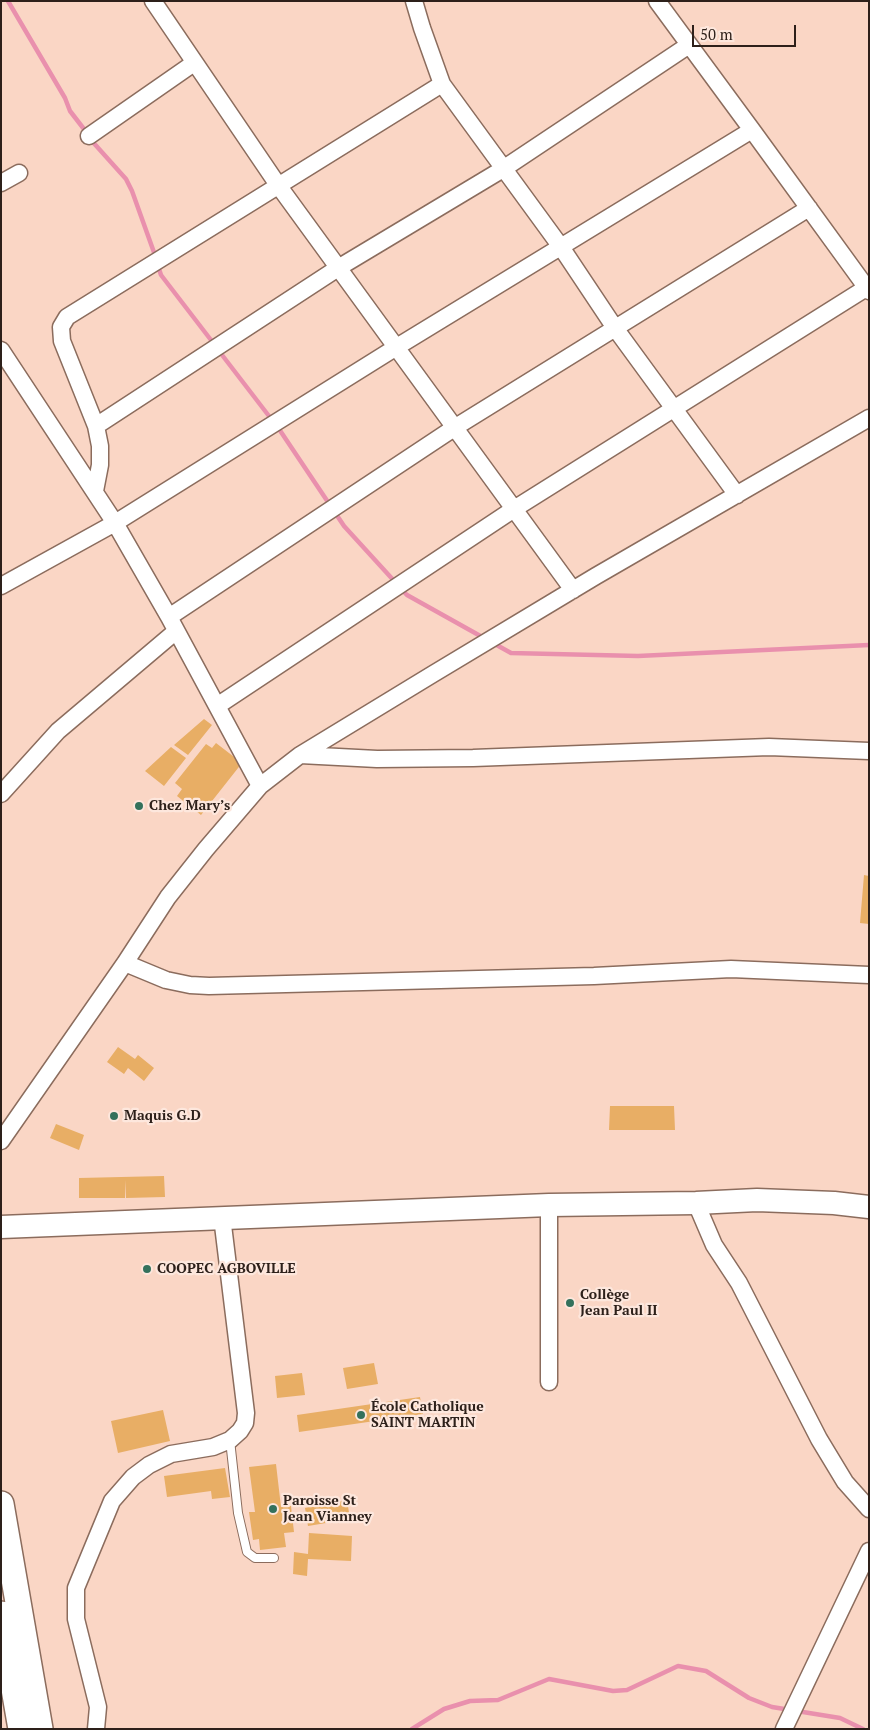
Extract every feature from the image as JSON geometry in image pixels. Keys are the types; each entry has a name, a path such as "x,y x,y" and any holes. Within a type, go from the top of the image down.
{"main road":[{"path":"1,1227 548,1205 696,1203 757,1200 834,1203 869,1207"},
{"path":"1,1504 40,1729"},
{"path":"3,1623 21,1729"}],"street":[{"path":"153,1 278,185 573,590"},
{"path":"414,1 442,84 561,247 615,328 737,495"},
{"path":"216,706 514,509 868,290 656,1"},
{"path":"96,426 338,268 503,169 689,45"},
{"path":"89,136 194,63"},
{"path":"95,491 100,465 100,446 96,426 62,341 61,327 68,317 442,84"},
{"path":"1,586 115,523 395,348 752,130"},
{"path":"1,183 19,173"},
{"path":"1,794 58,731 172,625 454,428 809,208"},
{"path":"1,350 115,523 260,786"},
{"path":"1,1141 125,963 168,897 206,848 260,786 300,755 573,590 869,418"},
{"path":"300,755 377,759 474,758 769,747 869,751"},
{"path":"125,963 166,980 190,985 209,986 594,976 731,969 869,975"},
{"path":"696,1203 714,1245 739,1283 818,1439 845,1482 869,1509"},
{"path":"548,1205 549,1382"},
{"path":"96,1729 98,1707 76,1619 76,1588 112,1501 132,1477 149,1465 171,1454 213,1447 230,1440 240,1431 245,1423 246,1413 222,1217"},
{"path":"784,1729 868,1555"},
{"path":"1,1675 3,1623"}],"lane":[{"path":"230,1440 238,1513 248,1552 255,1558 274,1558"}],"building":[{"path":"204,719 212,725 188,755 174,745"},
{"path":"216,743 242,763 201,815 177,796 182,789 175,783 206,744 212,748"},
{"path":"171,747 186,758 164,786 145,771"},
{"path":"864,875 869,876 869,924 860,923"},
{"path":"118,1047 135,1059 138,1055 154,1068 144,1081 128,1068 124,1074 107,1062"},
{"path":"610,1106 674,1106 675,1130 609,1130"},
{"path":"56,1124 84,1135 79,1150 50,1138"},
{"path":"164,1176 165,1197 126,1198 126,1180 125,1198 79,1198 79,1178"},
{"path":"374,1363 378,1384 347,1389 343,1368"},
{"path":"302,1373 305,1395 277,1398 275,1376"},
{"path":"420,1397 423,1414 299,1432 297,1415"},
{"path":"163,1410 170,1441 118,1453 111,1421"},
{"name":"Paroisse St Jean Vianney","path":"276,1464 281,1507 291,1506 294,1532 284,1533 286,1547 260,1550 259,1539 253,1540 249,1512 255,1512 249,1467"},
{"path":"225,1468 230,1497 212,1499 211,1491 167,1497 164,1476"},
{"path":"347,1500 350,1519 308,1526 305,1508"},
{"path":"309,1533 352,1536 351,1561 308,1559 307,1576 293,1574 294,1552 308,1554"}],"waterway":[{"path":"8,1 65,98 70,111 87,133"},
{"path":"91,140 126,179 156,258"},
{"path":"158,266 161,275 214,344"},
{"path":"219,351 272,420"},
{"path":"277,426 344,526 396,583"},
{"path":"401,589 407,595 484,638"},
{"path":"493,643 511,653 638,656 869,645"},
{"path":"412,1729 444,1709 470,1701 498,1700 549,1679 613,1691 627,1690 678,1666 706,1671 749,1698 772,1707 840,1718 863,1729"}],"place":[{"name":"Chez Mary’s","path":"139,806"},
{"name":"Maquis G.D","path":"114,1116"},
{"name":"COOPEC AGBOVILLE","path":"147,1269"},
{"name":"Collège Jean Paul II","path":"570,1303"},
{"name":"École Catholique SAINT MARTIN","path":"361,1415"},
{"name":"Paroisse St Jean Vianney","path":"273,1509"}]}
